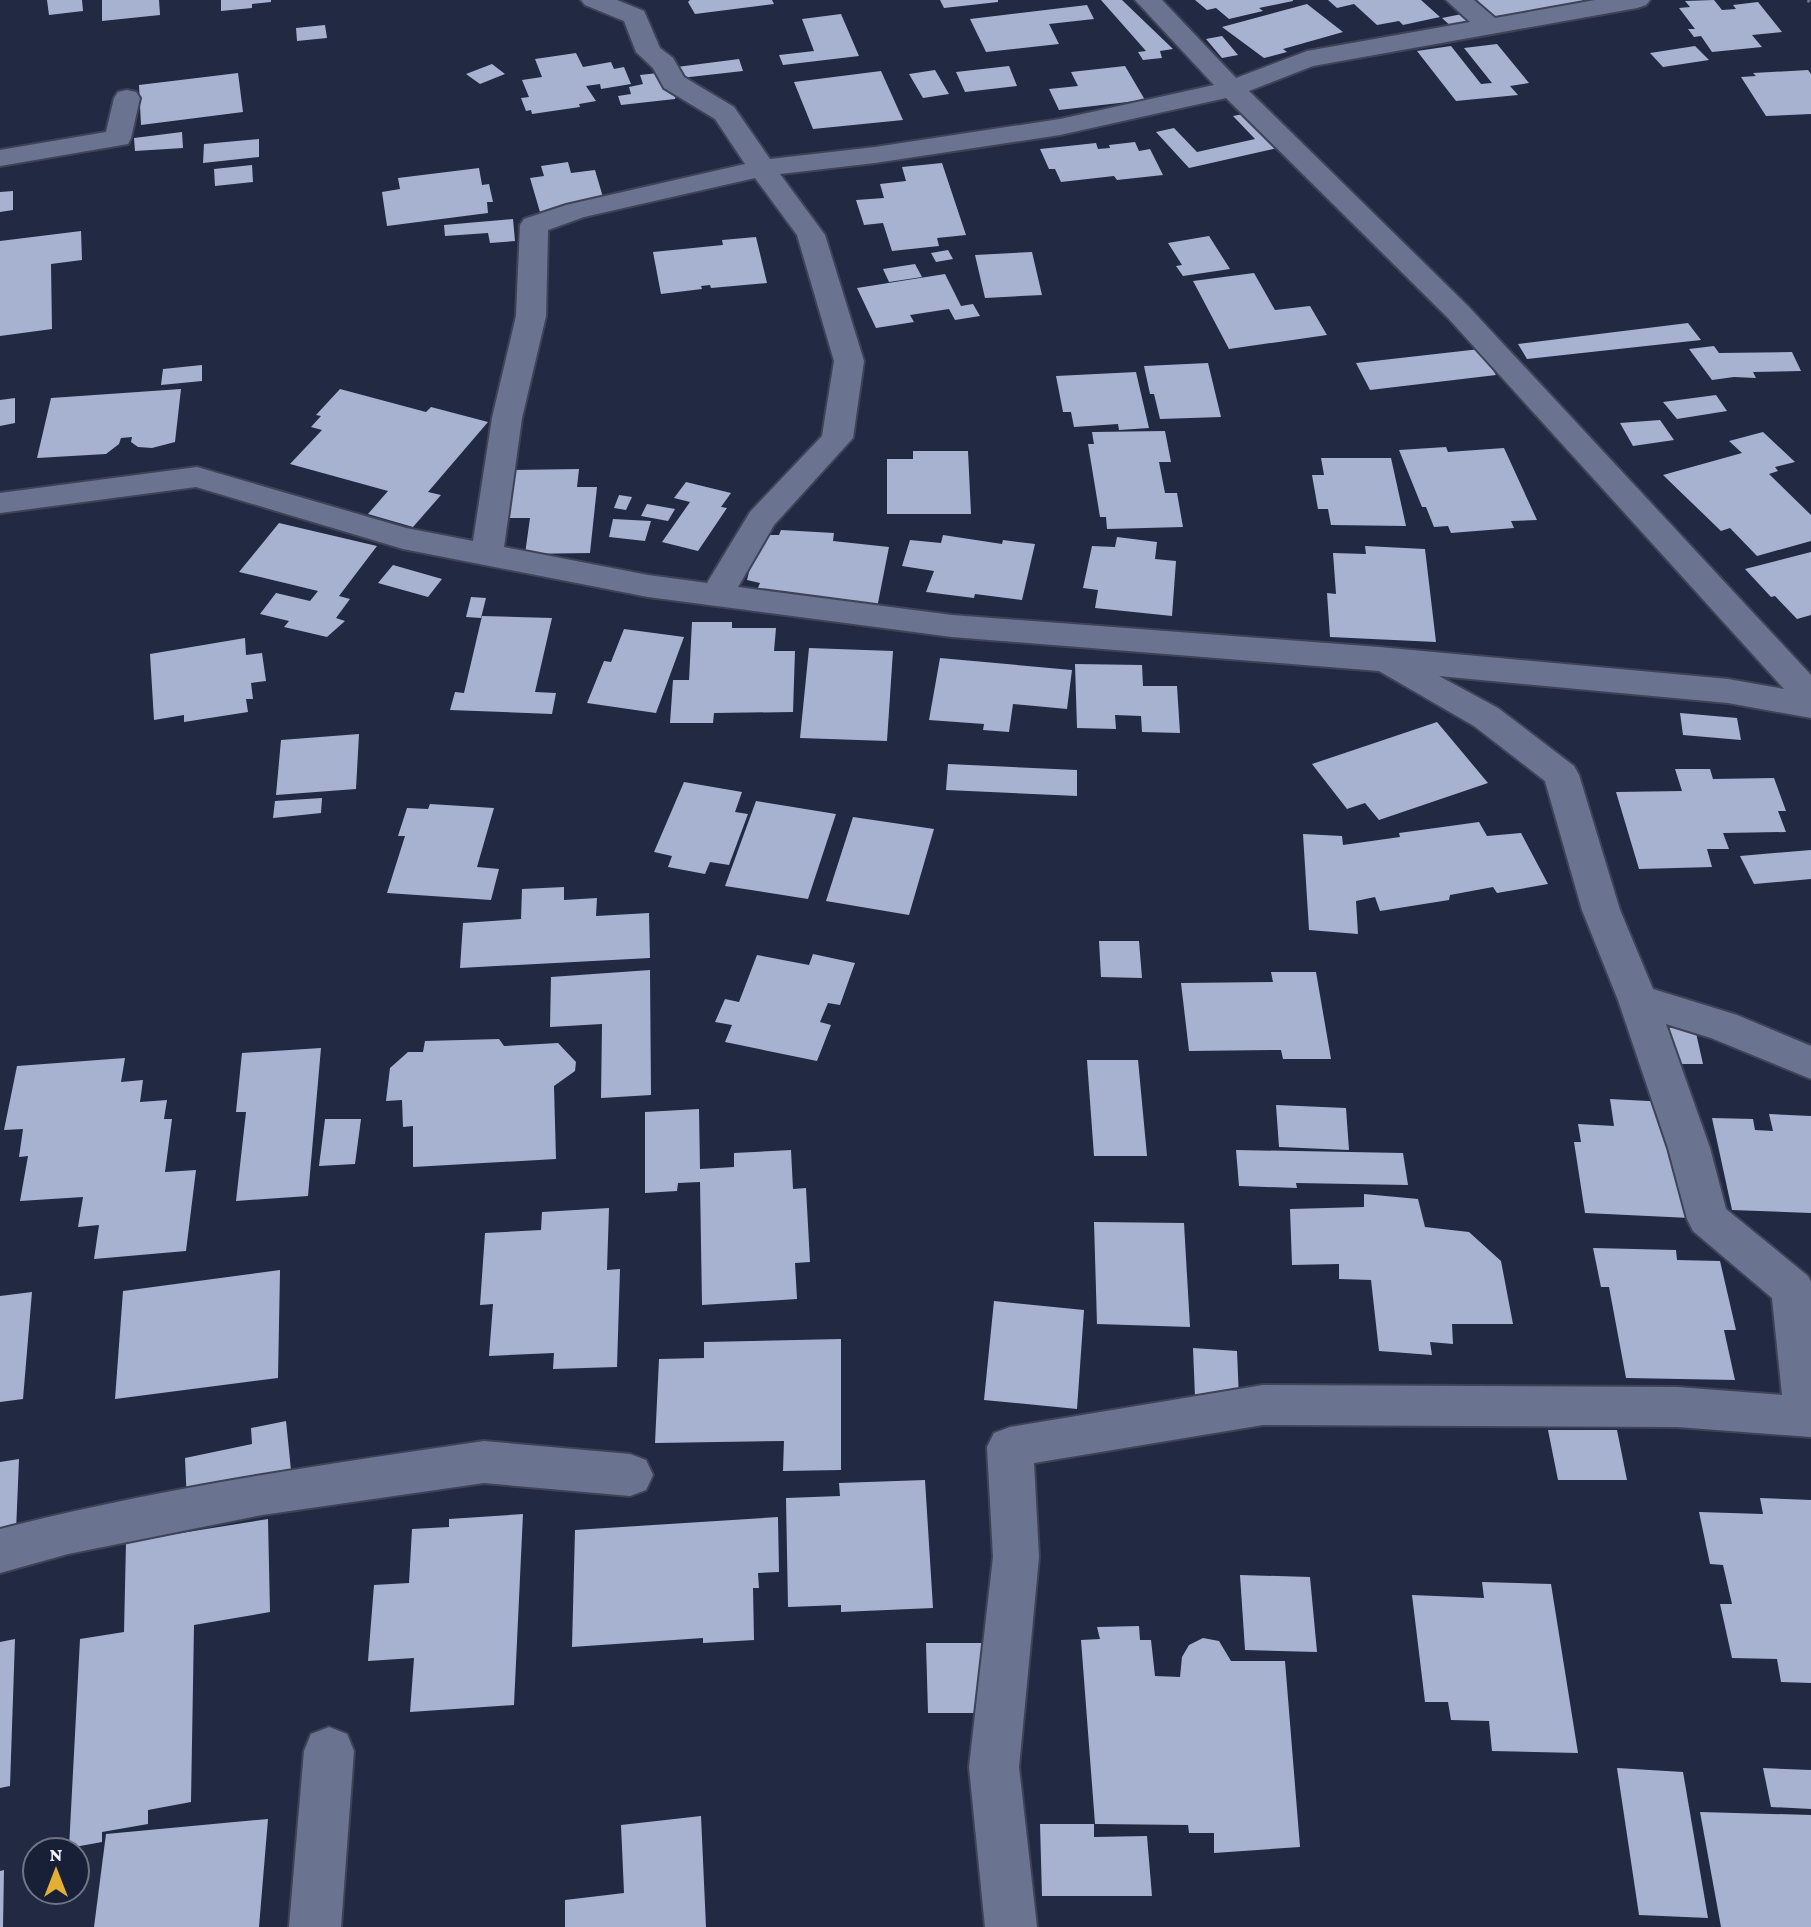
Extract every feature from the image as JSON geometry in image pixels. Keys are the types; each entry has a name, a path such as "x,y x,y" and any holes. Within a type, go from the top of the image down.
{"street":[{"path":"594,0 635,16 649,52 664,64 673,82 724,114 811,235 849,361 837,438 761,519 718,595"},
{"path":"1148,0 1232,89 1458,312 1811,697"},
{"path":"1459,0 1492,28"},
{"path":"487,554 507,418 531,316 534,225 576,211 762,168 875,155 1060,127 1232,89 1307,60 1637,0"},
{"path":"0,158 118,138 127,98"},
{"path":"0,503 197,477 403,538 648,586 952,626 1379,659 1728,691 1811,706"},
{"path":"1011,1927 994,1767 1016,1557 1010,1447 1263,1405 1677,1408 1809,1417 1793,1289 1708,1219 1689,1148 1638,1000 1601,910 1561,775 1486,717 1379,659"},
{"path":"1638,1000 1723,1026 1811,1063"},
{"path":"0,1551 68,1533 262,1494 484,1462 630,1475"},
{"path":"315,1927 329,1751"}],"building":[{"path":"47,0 82,0 83,11 49,15"},
{"path":"102,0 159,0 160,15 102,21"},
{"path":"221,0 271,2 252,4 252,8 221,11"},
{"path":"772,0 774,4 695,14 688,2"},
{"path":"940,0 998,0 998,2 944,8"},
{"path":"1101,0 1122,0 1173,49 1160,51 1162,58 1143,60 1138,52 1146,51"},
{"path":"1195,0 1293,1 1259,8 1263,11 1229,19 1216,8 1207,10"},
{"path":"1328,0 1421,0 1440,17 1403,25 1399,21 1377,25 1354,4 1337,8"},
{"path":"1477,0 1586,0 1590,4 1491,17"},
{"path":"1714,0 1722,10 1736,9 1733,5 1758,2 1782,32 1752,35 1762,47 1712,52 1701,36 1694,37 1688,29 1695,29 1679,8 1690,7 1685,1"},
{"path":"1307,4 1343,32 1283,49 1287,52 1264,58 1222,27"},
{"path":"1087,5 1094,19 1049,24 1059,44 986,52 970,19"},
{"path":"1467,13 1482,25 1455,30 1442,18"},
{"path":"841,14 859,56 783,65 779,55 814,51 802,19"},
{"path":"325,25 327,38 297,41 296,28"},
{"path":"1222,36 1238,55 1222,58 1206,39"},
{"path":"1497,44 1529,83 1510,86 1518,95 1456,101 1417,51 1451,46 1481,84 1492,83 1464,48"},
{"path":"1695,46 1709,60 1663,67 1650,53"},
{"path":"576,53 583,67 611,62 614,69 624,67 631,84 601,89 600,84 586,86 596,101 579,104 580,107 532,114 531,110 526,111 521,98 529,97 522,80 542,77 535,59"},
{"path":"739,59 743,71 672,79 669,68"},
{"path":"492,64 505,74 480,84 466,74"},
{"path":"1009,66 1017,86 965,92 956,72"},
{"path":"1125,66 1145,100 1059,110 1049,89 1078,86 1071,72"},
{"path":"935,70 949,94 923,98 909,74"},
{"path":"1808,70 1811,74 1811,114 1766,116 1741,77 1756,76 1753,73"},
{"path":"881,71 903,120 813,129 794,82"},
{"path":"667,72 675,99 621,105 618,96 631,94 629,87 643,84 640,75"},
{"path":"238,73 243,112 141,125 139,85"},
{"path":"1253,112 1286,146 1189,168 1156,132 1174,128 1197,152 1255,139 1233,116"},
{"path":"182,132 183,148 135,151 134,138"},
{"path":"259,139 259,157 203,163 204,144"},
{"path":"1135,142 1139,151 1150,149 1163,175 1117,180 1114,176 1061,182 1055,169 1049,169 1040,149 1096,143 1098,149"},
{"path":"568,162 571,173 595,170 605,204 540,212 530,178 544,176 541,166"},
{"path":"942,163 966,235 937,238 939,246 892,251 883,223 864,225 856,200 884,198 880,184 906,181 902,167"},
{"path":"252,165 253,182 215,186 214,169"},
{"path":"479,168 482,185 489,184 493,202 487,202 488,213 387,226 382,192 400,189 398,178"},
{"path":"13,191 13,210 0,212 0,192"},
{"path":"513,219 515,241 490,243 488,233 445,236 444,225"},
{"path":"81,231 82,260 51,264 52,329 0,336 0,241"},
{"path":"1209,236 1230,269 1183,276 1176,266 1182,265 1168,243"},
{"path":"756,237 767,283 711,288 710,285 701,286 702,289 661,294 653,252 723,245 722,240"},
{"path":"948,250 953,259 936,262 931,253"},
{"path":"1032,252 1042,295 985,298 975,255"},
{"path":"915,264 922,277 889,282 883,269"},
{"path":"1254,273 1275,310 1310,306 1327,335 1229,349 1193,281"},
{"path":"945,274 961,306 973,304 980,316 955,320 949,309 910,315 914,322 876,328 857,288"},
{"path":"1688,323 1701,340 1527,359 1518,344"},
{"path":"1714,346 1719,353 1792,352 1801,371 1753,372 1756,378 1712,380 1689,349"},
{"path":"1480,349 1496,375 1370,390 1356,363"},
{"path":"1208,363 1221,417 1160,419 1154,394 1150,394 1144,366"},
{"path":"202,365 202,381 161,385 163,369"},
{"path":"1136,372 1149,428 1119,430 1118,424 1074,427 1071,412 1063,412 1056,376"},
{"path":"181,389 175,442 152,448 138,447 131,442 132,437 121,438 119,444 106,454 37,458 51,398"},
{"path":"340,389 426,412 431,407 488,422 428,492 441,495 413,527 368,514 388,491 290,464 322,430 311,427 321,416 316,415"},
{"path":"1716,395 1727,411 1677,419 1663,402"},
{"path":"15,398 15,423 0,426 0,400"},
{"path":"1660,420 1674,440 1633,446 1620,423"},
{"path":"1165,431 1171,462 1159,462 1165,493 1177,493 1183,527 1107,529 1106,517 1100,517 1088,444 1094,444 1092,432"},
{"path":"1763,432 1795,462 1775,467 1778,471 1769,474 1811,515 1811,541 1757,556 1730,528 1721,531 1663,475 1742,453 1729,441"},
{"path":"1446,447 1448,452 1504,448 1537,520 1511,521 1514,528 1451,533 1448,526 1434,527 1426,507 1422,507 1399,450"},
{"path":"913,451 968,451 971,514 887,514 887,459 913,459"},
{"path":"1321,458 1391,458 1406,526 1331,525 1328,509 1318,509 1312,475 1324,475"},
{"path":"579,469 577,487 597,487 590,553 525,554 530,518 506,518 513,470"},
{"path":"686,482 731,493 721,507 727,508 698,551 662,542 690,502 674,498"},
{"path":"619,495 632,497 626,510 614,508"},
{"path":"647,504 675,509 668,521 641,516"},
{"path":"613,519 651,521 645,541 609,537"},
{"path":"279,523 377,546 339,596 350,599 336,618 345,621 327,637 284,627 289,621 260,614 276,593 310,601 318,591 239,572"},
{"path":"781,530 834,533 833,541 889,547 877,608 786,601 789,592 757,590 760,583 747,580 758,535 779,535"},
{"path":"943,535 1002,544 1003,540 1035,544 1022,600 926,592 934,571 902,566 910,540 941,543"},
{"path":"1117,537 1157,542 1155,559 1176,561 1172,616 1095,608 1098,590 1083,588 1092,546 1115,547"},
{"path":"1365,546 1425,549 1436,642 1330,637 1327,593 1336,594 1333,553 1366,554"},
{"path":"1811,552 1811,615 1797,619 1775,596 1771,597 1745,569"},
{"path":"393,565 442,579 428,597 378,583"},
{"path":"471,597 486,598 481,618 466,617"},
{"path":"482,616 552,618 535,692 556,693 552,714 450,710 455,692 464,693"},
{"path":"692,622 732,622 732,628 776,628 774,651 795,651 793,712 714,713 713,723 670,723 673,680 689,680"},
{"path":"624,629 684,637 656,713 587,703 604,661 611,662"},
{"path":"245,638 246,655 262,653 266,681 251,683 253,699 246,699 248,712 184,722 184,715 154,720 150,654"},
{"path":"809,648 893,651 887,741 800,738"},
{"path":"940,658 1072,670 1067,709 1013,704 1009,732 983,730 984,724 929,720"},
{"path":"1075,664 1142,665 1143,686 1177,686 1180,733 1142,732 1141,716 1115,715 1116,729 1077,728"},
{"path":"1680,713 1737,718 1741,740 1683,735"},
{"path":"1437,722 1488,783 1379,820 1365,803 1347,809 1312,764"},
{"path":"359,734 356,789 276,795 281,740"},
{"path":"948,764 1077,770 1077,796 946,790"},
{"path":"1675,769 1710,769 1713,779 1774,778 1786,811 1778,811 1786,832 1723,833 1729,849 1707,849 1712,867 1639,869 1616,792 1682,791"},
{"path":"684,782 742,792 735,812 748,814 729,865 710,862 705,874 668,867 672,856 654,852"},
{"path":"322,798 321,813 273,818 275,801"},
{"path":"756,801 836,814 808,899 725,886"},
{"path":"430,804 494,808 477,867 499,869 491,900 387,893 405,836 398,836 407,808 428,809"},
{"path":"853,817 934,829 909,915 826,901"},
{"path":"1479,822 1487,836 1521,833 1548,884 1497,893 1493,887 1450,895 1449,900 1380,911 1375,897 1356,901 1358,934 1309,930 1303,834 1342,836 1343,845 1400,837 1399,833"},
{"path":"1811,850 1811,879 1754,884 1740,856"},
{"path":"564,887 564,900 597,898 596,916 649,913 650,958 460,968 463,923 521,919 522,889"},
{"path":"1099,941 1139,941 1142,978 1101,977"},
{"path":"813,954 855,963 840,1005 828,1003 820,1022 831,1025 817,1061 725,1042 732,1025 715,1022 725,999 739,1002 757,955 809,965"},
{"path":"650,970 651,1095 601,1098 602,1024 550,1027 551,977"},
{"path":"1271,972 1316,972 1331,1059 1283,1059 1281,1050 1189,1051 1181,983 1273,982"},
{"path":"1656,1022 1694,1024 1703,1064 1665,1064"},
{"path":"499,1039 504,1046 558,1043 576,1062 575,1071 554,1086 556,1159 413,1167 413,1126 403,1127 402,1100 386,1101 390,1068 408,1052 423,1052 425,1041"},
{"path":"321,1048 308,1196 236,1201 246,1112 236,1112 242,1053"},
{"path":"125,1058 121,1082 143,1080 140,1102 167,1100 164,1119 172,1119 165,1172 196,1170 186,1251 94,1259 99,1225 78,1227 83,1197 20,1201 28,1156 19,1157 23,1129 4,1130 17,1066"},
{"path":"1087,1060 1138,1060 1147,1156 1094,1156"},
{"path":"1610,1099 1668,1102 1690,1218 1585,1213 1574,1142 1581,1142 1578,1124 1614,1126"},
{"path":"1276,1105 1346,1108 1349,1150 1279,1147"},
{"path":"699,1109 700,1169 734,1167 734,1153 791,1150 793,1189 806,1188 810,1262 795,1263 797,1299 702,1305 700,1182 678,1183 677,1191 645,1193 645,1112"},
{"path":"1769,1114 1811,1116 1811,1213 1732,1210 1712,1118 1753,1119 1755,1130 1773,1131"},
{"path":"325,1119 361,1119 355,1164 319,1166"},
{"path":"1236,1150 1403,1153 1408,1185 1296,1183 1297,1188 1239,1186"},
{"path":"1364,1194 1418,1199 1425,1227 1469,1232 1501,1261 1513,1324 1452,1324 1453,1344 1430,1342 1432,1355 1379,1351 1371,1280 1339,1279 1339,1264 1292,1265 1290,1209 1364,1207"},
{"path":"609,1208 607,1270 620,1269 617,1367 553,1369 554,1353 489,1356 493,1304 480,1305 485,1233 541,1230 542,1212"},
{"path":"1094,1222 1184,1223 1190,1327 1097,1324"},
{"path":"1593,1248 1676,1250 1677,1260 1720,1261 1736,1330 1724,1330 1735,1380 1626,1378 1609,1287 1601,1287"},
{"path":"280,1270 278,1378 115,1399 123,1291"},
{"path":"32,1292 23,1399 0,1402 0,1296"},
{"path":"994,1301 1084,1310 1077,1409 984,1400"},
{"path":"841,1339 841,1470 783,1471 784,1441 655,1443 659,1359 704,1358 704,1342"},
{"path":"1193,1348 1237,1351 1239,1399 1195,1397"},
{"path":"286,1421 292,1480 187,1504 185,1458 252,1444 251,1428"},
{"path":"1548,1430 1617,1430 1627,1480 1558,1480"},
{"path":"19,1459 16,1531 0,1534 0,1462"},
{"path":"925,1480 933,1608 841,1612 841,1605 788,1607 786,1498 840,1496 839,1483"},
{"path":"1760,1498 1811,1500 1811,1683 1781,1682 1777,1659 1732,1658 1720,1604 1732,1604 1723,1565 1710,1564 1699,1512 1763,1514"},
{"path":"523,1514 514,1705 410,1712 414,1658 368,1661 374,1585 409,1583 412,1529 449,1527 449,1519"},
{"path":"778,1517 779,1572 758,1573 759,1588 753,1588 754,1640 703,1643 703,1638 572,1647 575,1530"},
{"path":"268,1519 270,1612 194,1625 191,1802 148,1810 148,1824 102,1832 102,1842 91,1844 91,1836 70,1836 80,1639 124,1632 126,1542"},
{"path":"1240,1575 1310,1577 1317,1652 1245,1650"},
{"path":"1482,1582 1551,1584 1578,1753 1492,1751 1489,1721 1451,1720 1448,1702 1425,1702 1412,1595 1484,1598"},
{"path":"1139,1626 1140,1640 1151,1640 1155,1676 1180,1677 1182,1657 1189,1645 1203,1638 1219,1641 1231,1661 1285,1661 1300,1847 1214,1853 1214,1833 1189,1833 1188,1825 1095,1824 1081,1640 1100,1639 1097,1627"},
{"path":"15,1639 10,1786 0,1788 0,1642"},
{"path":"926,1643 983,1643 986,1713 928,1713"},
{"path":"1617,1768 1683,1772 1708,1918 1639,1915"},
{"path":"1763,1768 1811,1770 1811,1809 1771,1807"},
{"path":"1700,1812 1811,1815 1811,1927 1721,1927"},
{"path":"701,1816 706,1927 565,1927 565,1900 624,1893 621,1825"},
{"path":"268,1819 259,1927 94,1927 106,1834"},
{"path":"1040,1824 1094,1824 1094,1837 1147,1836 1152,1896 1042,1896"},
{"path":"4,1870 3,1927 0,1927 0,1871"}]}
